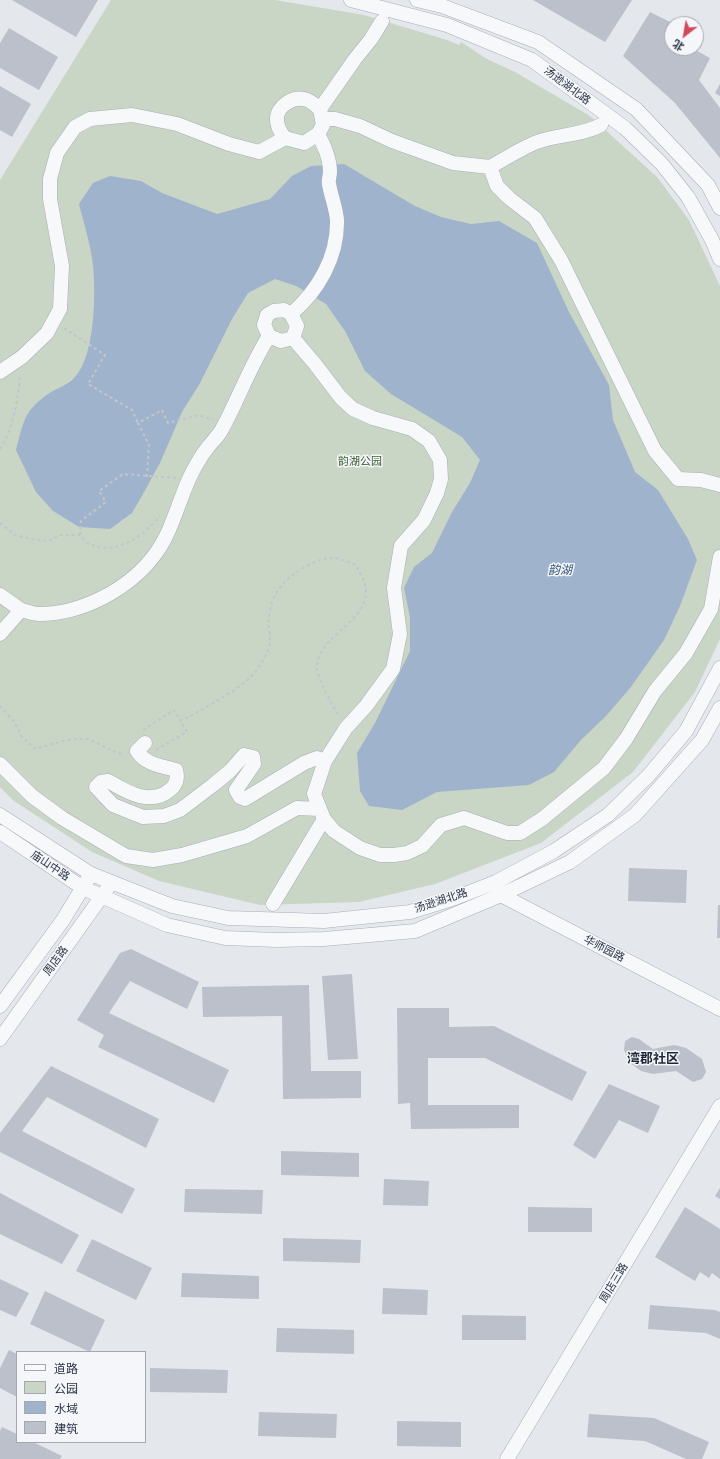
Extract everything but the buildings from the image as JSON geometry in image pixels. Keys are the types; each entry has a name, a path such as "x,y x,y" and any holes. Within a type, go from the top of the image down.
{"street":[{"name":"汤逊湖北路","path":"351,0 447,25 532,60 625,128 661,163 688,197 712,240 720,258"},
{"name":"汤逊湖北路","path":"417,0 442,6 538,42 636,109 708,185 720,208"},
{"path":"382,21 371,39 355,59 321,114 323,125 318,134 304,143 285,138 280,132 276,120 279,110 286,103 295,99 307,100 321,114 360,126 392,141 453,163 490,167 536,142 562,135 589,132 601,125"},
{"path":"0,372 22,357 47,333 55,322 60,309 62,266 50,199 50,179 57,153 75,127 90,119 132,115 177,124 229,144 259,152 285,138"},
{"path":"291,314 307,301 316,287 326,269 335,245 336,220 328,183 330,172 327,153 318,134"},
{"path":"490,167 497,186 535,218 561,260 655,451 678,479 701,480 720,485"},
{"path":"284,310 291,314 297,326 293,338 281,341 269,336 264,325 267,315 274,311 284,310"},
{"path":"0,596 21,610 38,614 82,607 118,589 139,572 156,553 168,531 190,478 207,448 224,425 258,354 269,336"},
{"path":"293,338 341,398 353,409 373,418 412,429 429,442 440,460 441,479 437,493 424,520 401,546 394,588 400,634 393,669 366,706 346,728 325,761 314,794 322,814 334,831 360,848 380,854 394,855 412,850 422,846 442,826 464,818 507,833 520,833 542,818 604,768 626,739 656,691 686,653 711,609 720,557"},
{"path":"0,634 21,610"},
{"name":"汤逊湖北路","path":"91,874 172,906 228,918 324,921 410,912 455,898 496,882 554,851 608,816 649,775 686,730 720,668"},
{"name":"汤逊湖北路","path":"102,898 167,925 225,938 276,940 324,939 414,930 501,895 570,862 635,815 702,740 720,708"},
{"path":"145,743 137,751 141,758 153,764 176,770 178,777 174,787 163,796 152,798 138,796 108,780 101,782 96,787 113,805 143,817 164,816 180,810 230,771 244,755 253,757 254,764 236,790 240,797 245,799 304,763 317,758 325,761"},
{"path":"0,764 32,796 44,805 68,822 126,856 153,860 182,855 247,836 297,808 322,814"},
{"path":"273,904 322,814"},
{"name":"庙山中路","path":"0,815 91,874"},
{"name":"庙山中路","path":"0,832 83,888 102,898"},
{"path":"83,888 91,874"},
{"name":"周店路","path":"0,1038 102,898 111,882"},
{"path":"496,882 501,895"},
{"name":"周店路","path":"0,1006 63,920 83,888"},
{"name":"华师园路","path":"501,895 720,1009"},
{"name":"周店三路","path":"507,1459 720,1106"}],"path":[{"path":"55,322 105,355 88,384 132,410 149,445 147,477"},
{"path":"0,449 13,418 18,394 22,357"},
{"path":"138,423 162,410 168,423 199,415 224,425"},
{"path":"163,513 152,527 121,546 107,548 88,544 80,534 81,521 106,502 99,491 123,474 147,477 190,478"},
{"path":"0,523 15,535 30,539 49,540 60,534 80,534"},
{"path":"180,720 189,717 241,686 258,670 265,656 270,640 269,617 274,595 281,585 294,573 317,560 338,557 356,565 364,582 364,602 357,615 322,651 317,669 333,708 346,728"},
{"path":"0,706 16,722 21,736 35,749 77,739 92,740 108,750 126,756 141,758"},
{"path":"174,710 180,720 188,732 154,751 145,743 140,732 147,726 174,710"}],"green space":[{"name":"韵湖公园","path":"111,0 275,0 364,15 459,45 461,42 487,59 515,72 590,116 657,177 689,220 720,286 720,639 695,692 633,772 541,843 435,884 359,902 260,905 159,881 92,852 14,801 0,787 0,180"}],"water":[{"name":"韵湖","path":"344,164 415,206 441,217 471,224 499,221 537,243 569,312 609,385 613,420 635,472 658,490 688,539 697,560 680,606 664,640 631,687 606,716 581,740 554,772 529,785 437,792 402,810 369,806 360,791 357,753 375,723 410,651 410,617 404,588 414,567 432,553 452,512 470,483 480,460 462,437 391,394 365,371 345,331 326,304 296,286 275,279 248,293 232,319 199,385 182,412 160,463 132,513 110,529 79,527 53,511 36,492 16,450 23,423 30,410 42,398 74,378 80,369 89,346 93,318 94,271 89,242 79,204 93,183 110,176 141,181 162,193 217,214 270,199 292,176 311,166"}],"district":[{"name":"湾郡社区","path":"653,1059"}]}
